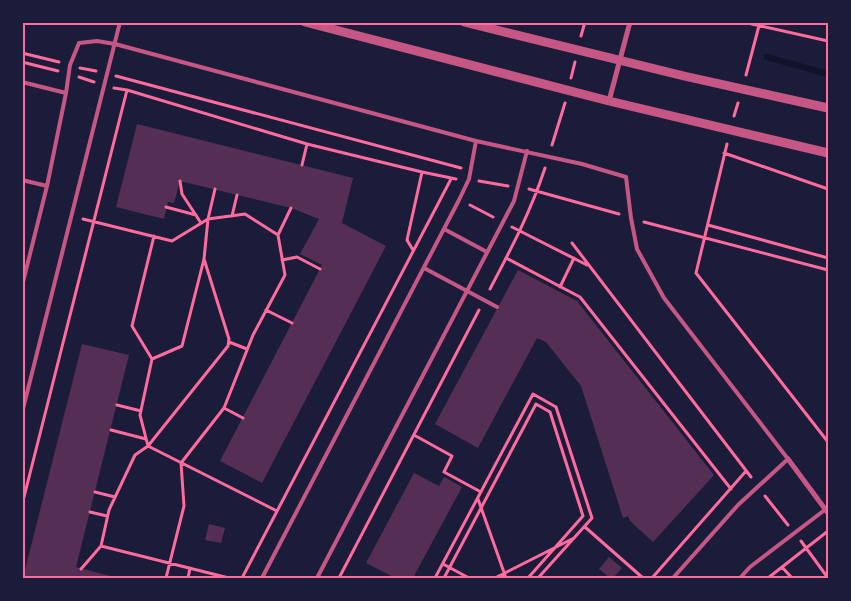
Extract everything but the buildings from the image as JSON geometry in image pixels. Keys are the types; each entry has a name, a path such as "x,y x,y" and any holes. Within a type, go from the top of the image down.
{"street":[{"path":"305,22 609,101 828,153"},
{"path":"464,22 619,61 828,108"},
{"path":"609,101 630,22"},
{"path":"788,459 827,511"}],"lane":[{"path":"22,413 120,22"},
{"path":"22,286 47,186 70,65 79,43 98,41 115,44 476,141 582,164 626,177 637,249 664,298 788,459 738,505 673,578"},
{"path":"22,82 66,93"},
{"path":"262,578 459,200 469,179 476,141"},
{"path":"317,578 514,201 527,151"},
{"path":"22,180 47,186"},
{"path":"444,229 487,252"},
{"path":"424,268 497,307"},
{"path":"740,578 750,566 827,511"}],"path":[{"path":"743,22 828,41"},
{"path":"759,25 730,129 696,273 828,442"},
{"path":"22,53 471,170"},
{"path":"105,86 127,90 307,144 451,178 518,187"},
{"path":"22,505 127,90"},
{"path":"341,578 520,231 538,190 564,107"},
{"path":"302,165 307,144"},
{"path":"724,153 828,189"},
{"path":"413,250 407,240 422,172"},
{"path":"242,578 451,178"},
{"path":"180,181 182,194 201,223"},
{"path":"528,189 538,190 705,239 828,270"},
{"path":"152,359 182,346 204,260 208,219 215,190"},
{"path":"232,216 237,195"},
{"path":"459,200 590,266"},
{"path":"166,207 196,215"},
{"path":"166,578 184,506 181,463 224,408 247,350 285,275 278,235 291,208"},
{"path":"72,216 172,241 208,219 245,214 278,235"},
{"path":"708,225 828,258"},
{"path":"154,236 132,326 152,359 140,415 148,446 277,511"},
{"path":"572,243 759,487"},
{"path":"282,260 297,258 320,269"},
{"path":"506,258 580,297 731,488"},
{"path":"560,287 574,258"},
{"path":"81,569 101,546 107,516 135,455 148,446 228,346 230,339 204,260"},
{"path":"266,310 292,324"},
{"path":"229,342 247,350"},
{"path":"435,578 533,394 556,407 592,518 538,578"},
{"path":"444,578 536,404 550,412 583,516 528,578"},
{"path":"117,405 141,411"},
{"path":"224,408 243,418"},
{"path":"111,430 146,439"},
{"path":"414,436 452,456 444,472 481,492"},
{"path":"652,578 746,471"},
{"path":"95,492 115,497"},
{"path":"478,498 506,578"},
{"path":"90,512 107,516"},
{"path":"585,527 643,578"},
{"path":"768,578 828,531"},
{"path":"495,578 575,537"},
{"path":"101,546 229,578"},
{"path":"443,564 469,578"},
{"path":"782,567 792,578"},
{"path":"188,578 190,568"}],"waterway":[{"path":"767,57 828,74"}]}
